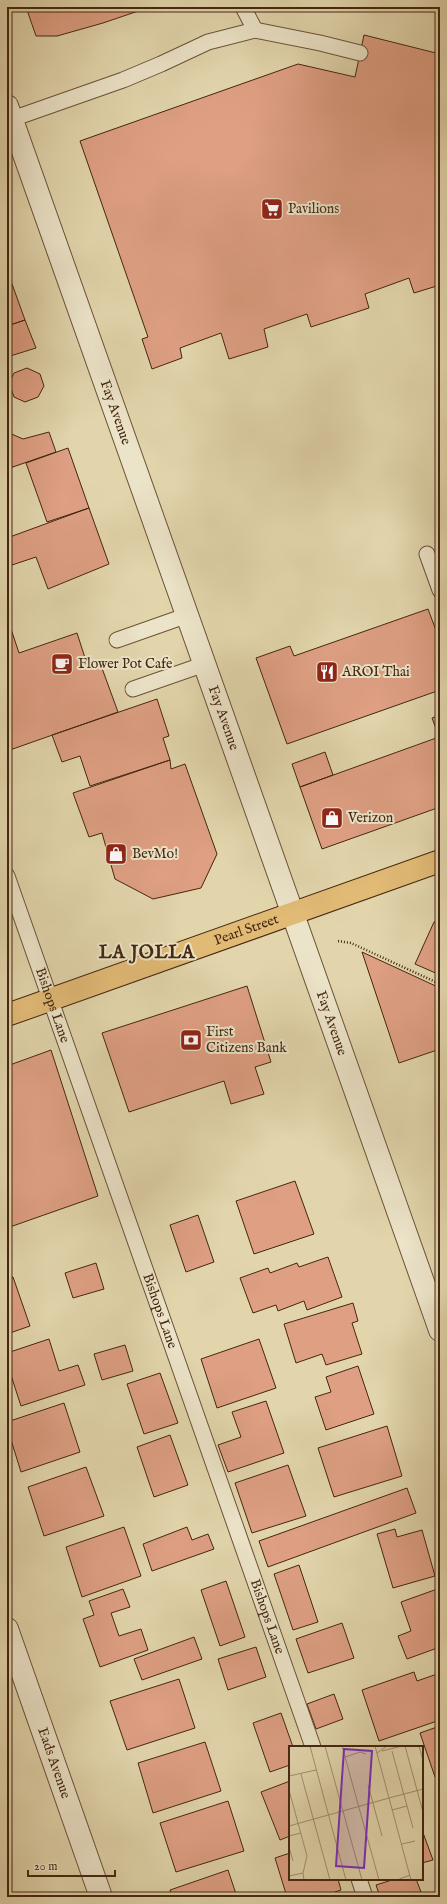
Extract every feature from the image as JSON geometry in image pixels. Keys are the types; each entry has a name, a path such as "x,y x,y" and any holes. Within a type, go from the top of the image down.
{"main road":[{"name":"Pearl Street","path":"7,1015 440,861"}],"street":[{"name":"Fay Avenue","path":"9,113 440,1330"},
{"name":"Eads Avenue","path":"7,1629 101,1897"}],"lane":[{"path":"243,7 255,30"},
{"path":"9,113 123,80 208,42 255,30 320,43 360,53"},
{"path":"427,554 440,590"},
{"path":"116,640 188,616"},
{"path":"133,689 205,664"},
{"name":"Bishops Lane","path":"7,876 313,1746"},
{"path":"359,1880 365,1897"}],"path":[{"path":"338,941 351,943 440,984"}],"building":[{"path":"26,7 150,7 103,23 57,36 36,36"},
{"name":"Pavilions","path":"364,35 436,53 440,51 440,285 414,293 409,278 365,294 369,308 311,327 307,314 264,329 268,347 229,359 221,333 180,348 182,358 152,369 142,339 148,337 80,141 298,64 355,77"},
{"path":"7,270 25,320 7,326"},
{"path":"25,320 36,348 7,357 7,326"},
{"path":"27,368 40,374 44,386 38,397 25,402 14,397 9,383 14,373"},
{"path":"7,432 23,439 49,432 56,452 7,469"},
{"path":"68,448 89,508 47,522 26,463"},
{"path":"89,508 109,564 48,589 36,557 12,565 7,551 7,538"},
{"path":"428,609 440,641 440,690 287,744 256,658 290,646 294,656"},
{"path":"7,617 19,653 77,633 87,664 99,660 118,712 7,751"},
{"path":"157,699 169,736 163,738 170,760 90,786 80,756 62,762 52,735"},
{"path":"440,715 440,737 439,737 432,718"},
{"path":"439,737 440,807 322,849 300,787"},
{"path":"325,752 333,775 300,787 292,764"},
{"path":"170,760 171,769 185,764 217,854 201,888 153,899 115,879 102,833 89,837 73,793"},
{"path":"440,920 440,975 415,964 434,922"},
{"path":"362,952 440,988 440,1049 399,1063"},
{"path":"247,986 271,1062 255,1067 264,1094 231,1104 224,1081 129,1112 102,1033"},
{"path":"51,1050 98,1196 7,1228 7,1066"},
{"path":"295,1181 314,1234 254,1254 236,1201"},
{"path":"198,1215 214,1262 186,1272 170,1225"},
{"path":"328,1257 342,1297 307,1310 304,1301 278,1311 276,1305 253,1313 240,1278 268,1268 270,1273 297,1263 299,1267"},
{"path":"96,1263 104,1289 73,1298 65,1273"},
{"path":"13,1277 30,1326 7,1334 7,1279"},
{"path":"353,1303 358,1321 352,1323 362,1354 326,1365 322,1354 296,1363 284,1324"},
{"path":"49,1339 59,1371 78,1365 85,1385 21,1406 7,1363 7,1353"},
{"path":"259,1339 276,1388 217,1408 201,1359"},
{"path":"125,1345 133,1371 102,1380 94,1354"},
{"path":"358,1366 374,1414 326,1430 315,1397 331,1392 326,1377"},
{"path":"160,1373 178,1423 144,1434 127,1384"},
{"path":"266,1401 284,1453 228,1472 218,1445 241,1437 232,1412"},
{"path":"64,1403 80,1452 21,1472 7,1427 7,1422"},
{"path":"387,1426 402,1476 334,1497 318,1448"},
{"path":"170,1435 188,1485 154,1497 137,1447"},
{"path":"288,1465 306,1516 252,1533 235,1483"},
{"path":"86,1467 104,1516 44,1536 28,1487"},
{"path":"407,1488 416,1513 268,1567 259,1541"},
{"path":"124,1527 141,1576 82,1597 66,1547"},
{"path":"187,1527 192,1540 208,1534 214,1549 152,1571 143,1544"},
{"path":"395,1529 397,1537 422,1530 435,1576 393,1588 377,1534"},
{"path":"299,1565 318,1622 293,1630 274,1574"},
{"path":"226,1581 245,1637 220,1646 201,1590"},
{"path":"440,1588 440,1647 407,1659 398,1636 411,1631 401,1602"},
{"path":"123,1589 130,1607 111,1613 119,1636 141,1629 148,1650 100,1667 83,1619 94,1615 89,1601"},
{"path":"342,1623 354,1658 308,1673 296,1639"},
{"path":"194,1637 202,1659 142,1680 134,1659"},
{"path":"256,1647 266,1677 228,1690 218,1659"},
{"path":"414,1672 417,1681 440,1673 440,1720 379,1741 362,1690"},
{"path":"179,1679 195,1728 127,1750 110,1701"},
{"path":"334,1694 343,1719 316,1729 307,1704"},
{"path":"281,1713 293,1746 289,1746 289,1765 270,1772 253,1723"},
{"path":"440,1726 440,1775 435,1777 420,1733"},
{"path":"205,1742 221,1791 153,1813 138,1763"},
{"path":"289,1781 289,1836 280,1840 261,1792"},
{"path":"228,1801 244,1851 176,1872 160,1823"},
{"path":"423,1833 433,1860 423,1863"},
{"path":"289,1853 289,1880 338,1880 341,1890 320,1897 287,1897 275,1858"},
{"path":"228,1870 237,1897 172,1897 170,1890"},
{"path":"392,1880 416,1880 423,1897 380,1897 376,1885"},
{"path":"7,1881 11,1893 7,1894"}],"place":[{"name":"Pavilions","path":"272,209"},
{"name":"Flower Pot Cafe","path":"62,664"},
{"name":"AROI Thai","path":"327,672"},
{"name":"Verizon","path":"332,818"},
{"name":"BevMo!","path":"116,854"},
{"name":"First Citizens Bank","path":"191,1040"}],"district":[{"name":"LA JOLLA","path":"147,953"}]}
